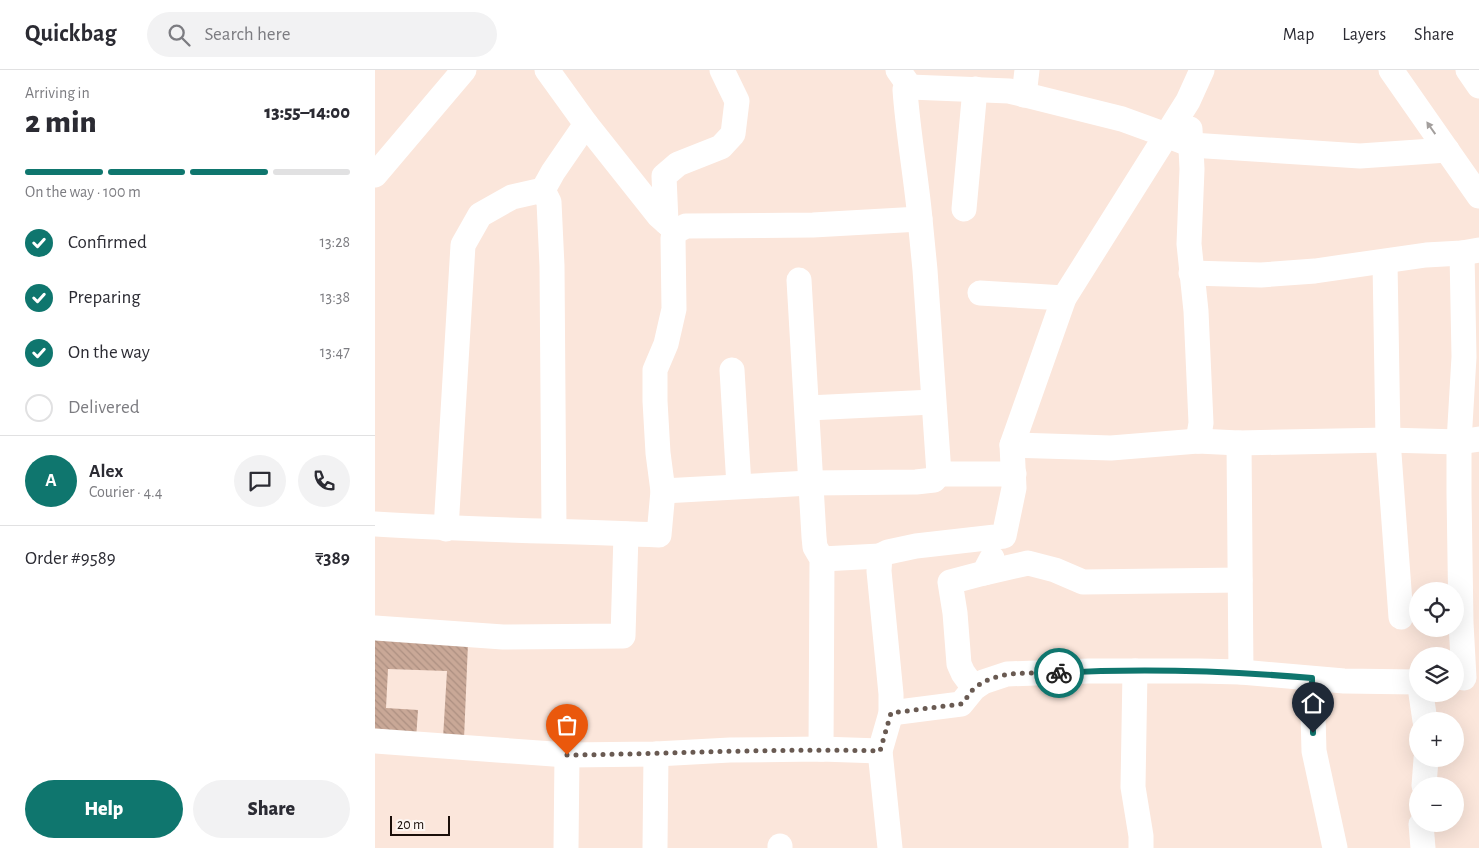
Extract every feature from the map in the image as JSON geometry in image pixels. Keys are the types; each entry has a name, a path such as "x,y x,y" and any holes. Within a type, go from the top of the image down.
{"street":[{"path":"375,175 464,70"},
{"path":"547,70 585,124 659,216 671,226 813,225 920,219"},
{"path":"375,524 659,535 663,491 655,410 655,370 666,344 673,309 673,238 664,176 678,164 721,147 733,134 737,101 722,70"},
{"path":"1024,95 1027,70"},
{"path":"984,573 1004,536 1014,488 1011,445 1064,298 1188,101 1202,70"},
{"path":"1391,70 1479,196"},
{"path":"1468,70 1479,86"},
{"path":"663,491 811,483 917,482 934,480 939,474 925,270 904,78 975,89 1009,91 1122,119 1191,145 1360,156 1447,150"},
{"path":"964,209 975,89"},
{"path":"1188,101 1193,169 1189,244 1196,311 1201,423 1198,441"},
{"path":"446,528 463,245 479,215 512,197 543,190 585,124"},
{"path":"543,190 549,202 553,266 554,530"},
{"path":"1191,273 1261,275 1315,271 1427,255 1470,252 1464,357 1469,440 1461,623 1466,678"},
{"path":"1385,262 1388,440 1401,617"},
{"path":"799,280 815,547 823,559 821,749"},
{"path":"979,293 1064,298"},
{"path":"732,370 739,486"},
{"path":"807,408 933,402"},
{"path":"1011,445 1111,448 1198,441 1239,443 1469,440"},
{"path":"1239,443 1241,672"},
{"path":"939,474 1014,474"},
{"path":"375,628 503,637 623,636 626,534"},
{"path":"823,559 880,556 888,552 917,546 1004,536"},
{"path":"880,556 879,571 891,713 880,751 890,848"},
{"path":"974,688 963,674 959,664 955,613 950,582 1028,563 1055,570 1083,582 1240,580"},
{"path":"891,713 961,704 974,688 983,682 1007,674 1135,671 1241,672 1344,681 1409,682"},
{"path":"1135,671 1133,787 1141,836 1141,848"},
{"path":"1312,678 1314,751 1335,848"},
{"path":"375,741 567,755 656,754 730,750 821,749 880,751"},
{"path":"655,848 656,754"},
{"path":"566,848 567,755"},
{"path":"1422,832 1423,848"}],"building":[{"path":"375,638 468,643 464,739 443,738 447,671 388,669 386,708 418,710 416,739 375,736"}],"way so far":[{"path":"567,755 656,754 730,750 821,749 880,751 891,713 961,704 974,688 983,682 1007,674 1059,673"}],"route":[{"path":"1059,673 1089,671 1199,671 1241,672 1312,678 1313,733"}]}
